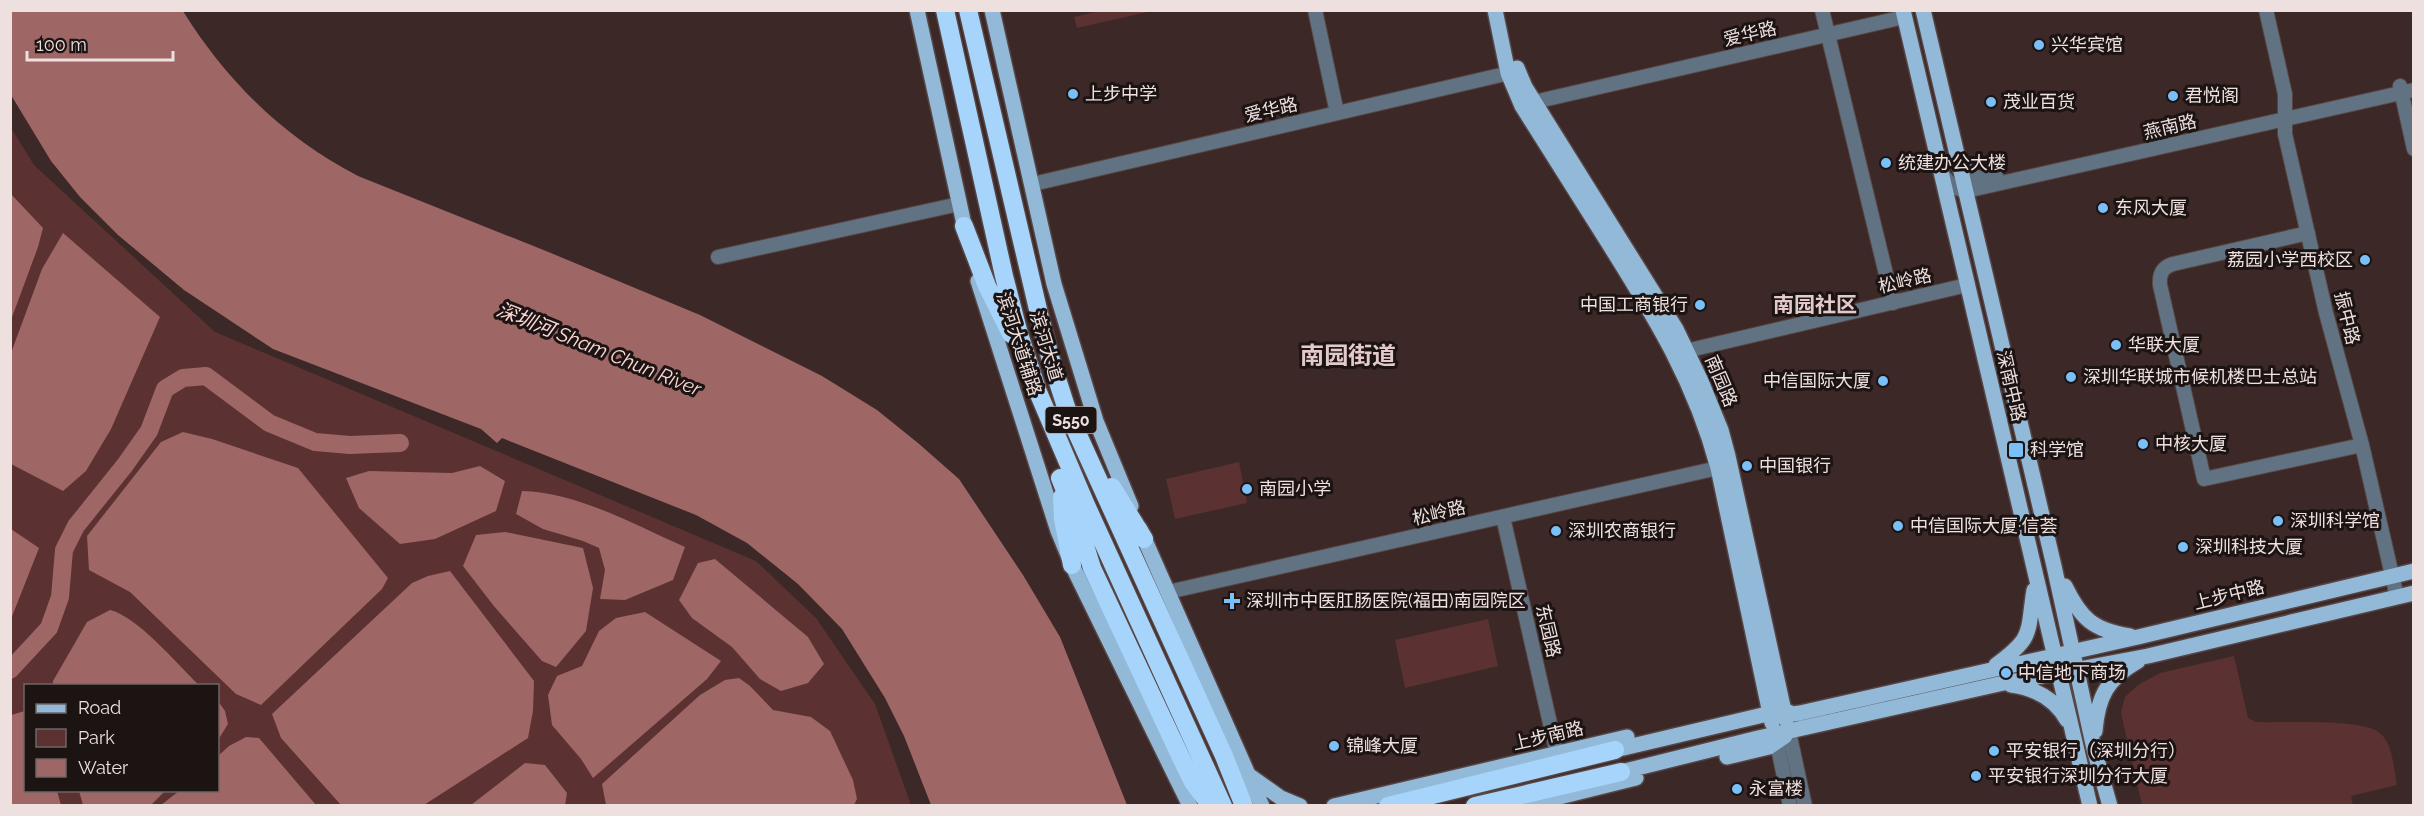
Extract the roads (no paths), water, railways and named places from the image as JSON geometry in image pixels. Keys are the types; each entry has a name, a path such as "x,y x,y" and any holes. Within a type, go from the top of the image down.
{"highway":[{"name":"滨河大道","path":"945,10 1004,276 1019,334 1038,392 1223,806"},
{"name":"滨河大道","path":"968,10 1042,327 1068,413 1224,756 1244,806"},
{"path":"964,225 987,286 1038,392"},
{"path":"1068,413 1144,539"},
{"path":"1048,418 1060,478 1063,519 1072,565"},
{"path":"1060,478 1078,523 1092,568 1185,766 1193,782 1211,806"},
{"path":"1388,806 1615,750"},
{"path":"1475,806 1621,772"}],"main road":[{"name":"滨河大道辅路","path":"917,10 959,204 980,288 1058,531 1072,565 1190,806"},
{"path":"992,10 1054,284 1096,421 1144,539 1262,806"},
{"name":"南园路","path":"1495,10 1522,106 1657,321 1681,352 1718,468 1777,711"},
{"name":"南园路","path":"1504,10 1513,72 1612,225 1717,421 1728,456 1780,736"},
{"name":"深南中路","path":"1923,10 2078,669 2094,749 2110,806"},
{"name":"深南中路","path":"1904,14 2090,806"},
{"path":"2054,566 2072,601 2086,619 2110,632 2138,637"},
{"name":"上步中路","path":"2054,656 2414,571"},
{"path":"1991,669 2020,647 2026,638 2031,622 2036,578"},
{"path":"1621,772 1999,684 2148,656 2414,593"},
{"name":"上步南路","path":"1336,805 1743,710 1800,713 2054,656"},
{"path":"2094,749 2096,718 2108,684 2116,674 2148,656"},
{"path":"1999,684 2026,688 2049,699 2064,714 2072,732"},
{"name":"上步南路","path":"1615,750 1777,711"},
{"path":"1523,806 1567,800 1760,749 1780,736"},
{"path":"1250,776 1281,798 1300,806"}],"street":[{"path":"1315,10 1337,113"},
{"path":"1822,10 1893,303"},
{"name":"振中路","path":"2266,10 2286,114 2285,134 2326,313 2362,444 2397,597"},
{"name":"爱华路","path":"1534,102 1828,35 1904,14"},
{"name":"爱华路","path":"1033,184 1513,72"},
{"name":"燕南路","path":"1957,154 1971,176 1984,179 2405,89 2414,81"},
{"path":"2405,89 2414,149"},
{"name":"燕南路","path":"1966,191 2286,114"},
{"path":"1941,173 1953,187 1966,191"},
{"path":"718,257 959,204"},
{"path":"2308,233 2170,265 2161,273 2160,285 2204,479 2362,444"},
{"name":"松岭路","path":"1681,352 1967,285"},
{"name":"松岭路","path":"1168,592 1718,468"},
{"name":"东园路","path":"1503,517 1557,754"},
{"name":"南园路","path":"1780,736 1790,806"},
{"name":"南园路","path":"1780,736 1805,806"}],"water":[{"name":"深圳河 Sham Chun River","path":"11,10 183,11 218,61 259,106 331,161 358,176 700,315 822,376 877,410 959,479 1023,575 1060,637 1127,805 931,805 904,736 885,698 842,629 798,584 747,543 696,515 502,438 497,443 481,429 273,349 184,290 118,235 80,197 51,161 11,95"},
{"path":"11,194 43,228 11,320"},
{"path":"63,233 160,317 111,429 86,471 63,491 11,464 11,353 42,269"},
{"path":"183,432 212,439 298,468 388,578 382,589 261,705 236,694 130,592 89,570 87,536 161,442"},
{"path":"480,466 505,481 496,511 435,539 400,544 359,508 346,478 369,471 452,473"},
{"path":"522,491 564,497 585,503 685,547 673,580 625,600 600,599 605,570 599,548 543,529 516,514"},
{"path":"11,529 39,548 11,619"},
{"path":"505,532 583,548 593,588 586,631 556,667 542,661 493,605 463,566 476,535"},
{"path":"715,559 808,637 824,664 808,683 781,691 760,679 732,647 692,618 679,600 698,563"},
{"path":"450,571 534,681 533,711 528,738 424,805 341,805 281,738 272,714 412,583 428,576"},
{"path":"110,610 121,614 144,631 198,684 53,684 87,622"},
{"path":"645,612 721,661 707,679 593,778 581,759 552,725 548,695 557,676 582,666 599,631 616,618"},
{"path":"739,678 773,710 811,717 830,731 853,780 857,799 854,805 606,805 602,784 700,695 725,680"},
{"path":"219,702 225,711 228,724 219,738"},
{"path":"24,711 24,792 57,792 61,805 11,805 11,715"},
{"path":"246,737 259,738 316,805 161,805 178,792 219,792 219,755 229,746"},
{"path":"525,763 545,765 567,793 565,805 471,805"},
{"path":"80,792 164,792 150,806 83,805"}],"waterway":[{"path":"10,670 49,628 60,597 64,550 76,526 149,431 165,389 183,378 206,376 269,423 315,442 350,445 400,443"}],"place":[{"name":"兴华宾馆","path":"2039,45"},
{"name":"上步中学","path":"1073,94"},
{"name":"君悦阁","path":"2173,96"},
{"name":"茂业百货","path":"1991,102"},
{"name":"统建办公大楼","path":"1886,163"},
{"name":"东风大厦","path":"2103,208"},
{"name":"荔园小学西校区","path":"2365,260"},
{"name":"中国工商银行","path":"1700,305"},
{"name":"华联大厦","path":"2116,345"},
{"name":"深圳华联城市候机楼巴士总站","path":"2071,377"},
{"name":"中信国际大厦","path":"1883,381"},
{"name":"中核大厦","path":"2143,444"},
{"name":"科学馆","path":"2016,450"},
{"name":"中国银行","path":"1747,466"},
{"name":"南园小学","path":"1247,489"},
{"name":"深圳科学馆","path":"2278,521"},
{"name":"中信国际大厦·信荟","path":"1898,526"},
{"name":"深圳农商银行","path":"1556,531"},
{"name":"深圳科技大厦","path":"2183,547"},
{"name":"深圳市中医肛肠医院(福田)南园院区","path":"1232,601"},
{"name":"中信地下商场","path":"2006,673"},
{"name":"锦峰大厦","path":"1334,746"},
{"name":"平安银行（深圳分行）","path":"1994,751"},
{"name":"平安银行深圳分行大厦","path":"1976,776"},
{"name":"永富楼","path":"1737,789"}],"district":[{"name":"南园社区","path":"1815,305"},
{"name":"南园街道","path":"1348,356"}]}
